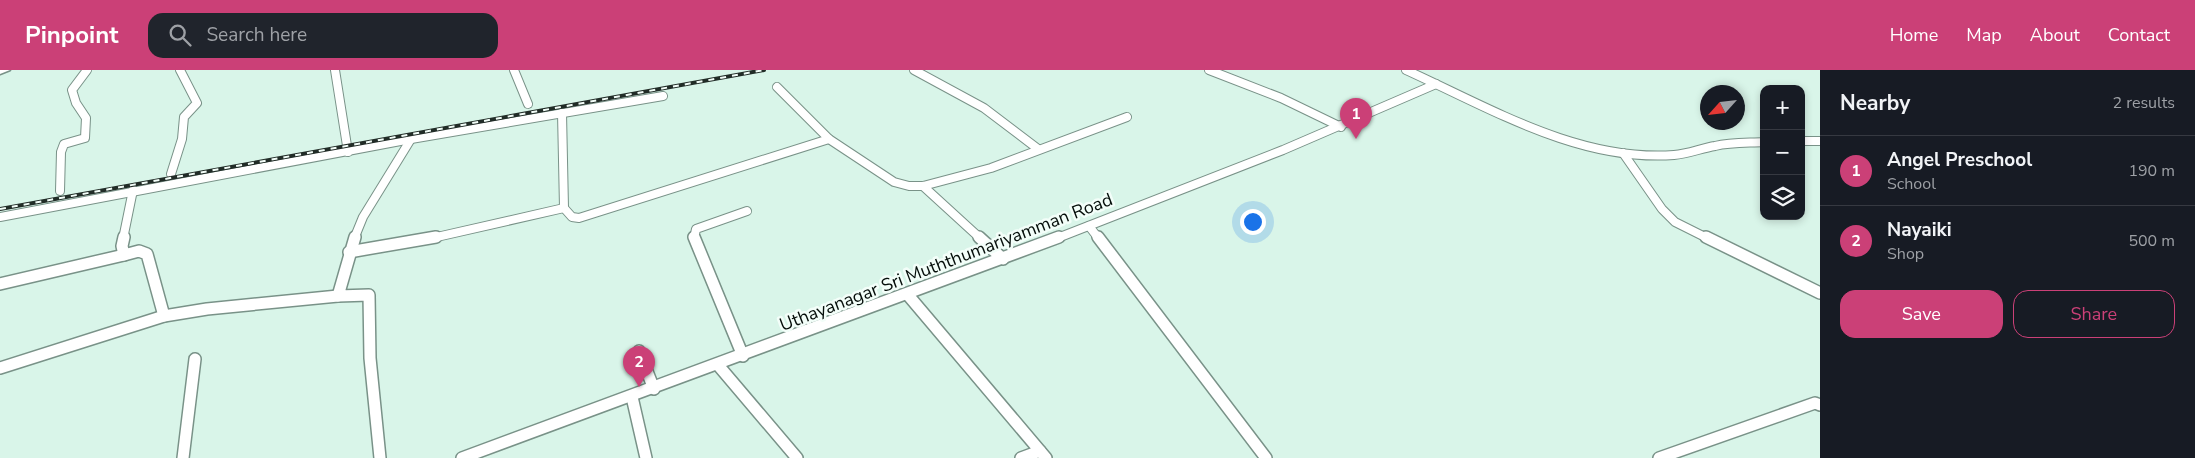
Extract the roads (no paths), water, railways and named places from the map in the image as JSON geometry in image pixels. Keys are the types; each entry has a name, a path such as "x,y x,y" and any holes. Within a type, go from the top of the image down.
{"highway":[{"path":"0,71 4,70"}],"street":[{"path":"60,191 61,152 64,144 85,138 86,118 76,103 72,90 87,70"},
{"path":"171,174 182,139 184,117 197,103 180,70"},
{"path":"346,70 335,71 348,152"},
{"path":"514,70 528,104"},
{"path":"914,70 984,108 1038,149"},
{"path":"1209,70 1281,98 1341,127"},
{"path":"1406,70 1570,142 1589,148 1623,153 1676,155 1717,145 1760,142"},
{"name":"Uthayanagar Sri Muththumariyamman Road","path":"462,458 654,389 1088,226 1341,127 1436,84"},
{"path":"777,87 829,139 894,182 909,186 922,186 991,168 1127,117"},
{"path":"0,216 411,139 663,96"},
{"path":"562,113 564,208 572,216 589,217 829,139"},
{"path":"338,296 349,252 363,217 411,139"},
{"path":"1805,141 1820,141"},
{"path":"1623,153 1662,209 1675,222 1820,293"},
{"path":"922,186 1002,259"},
{"path":"124,255 122,246 133,190"},
{"path":"349,252 444,236 564,208"},
{"path":"743,356 693,236 696,229 705,224 747,211"},
{"path":"1088,226 1266,458"},
{"path":"0,284 139,251 147,254 164,316"},
{"path":"908,294 1043,454 1021,458"},
{"path":"0,368 164,316 207,309 338,296 370,295 370,358 380,458"},
{"path":"639,351 654,389"},
{"path":"183,458 195,360"},
{"path":"718,365 797,458"},
{"path":"632,397 646,458"},
{"path":"1659,458 1815,402 1820,405"}],"railway":[{"path":"0,209 764,70"}],"place":[{"name":"Angel Preschool","path":"1356,139"},
{"name":"Nayaiki","path":"639,387"}]}
